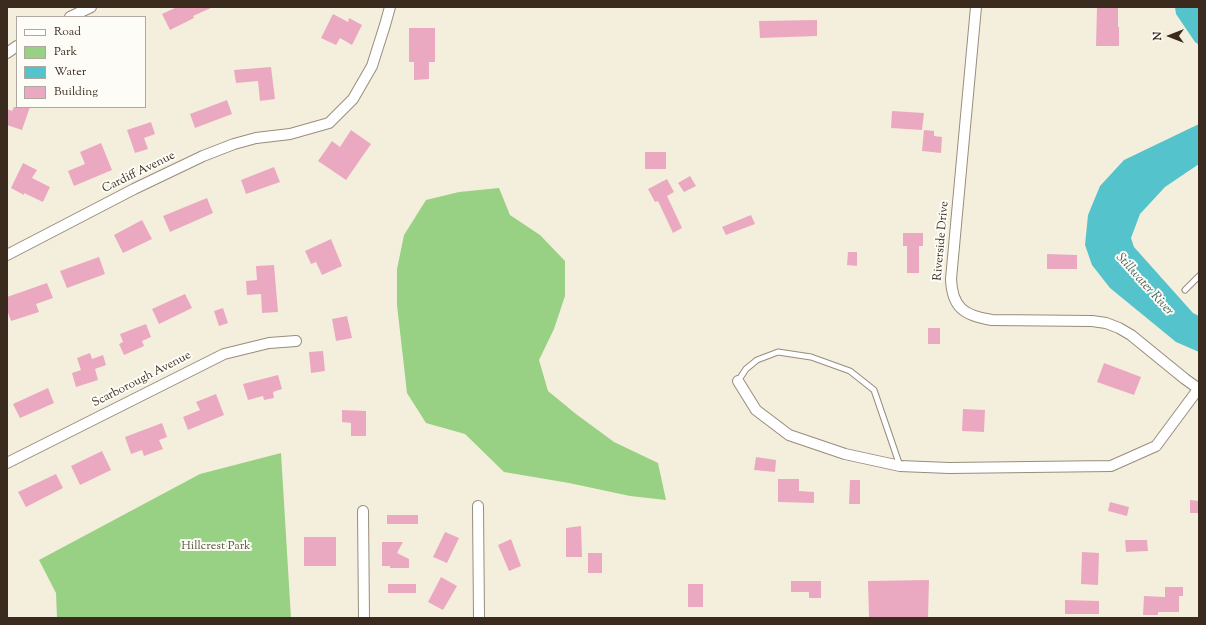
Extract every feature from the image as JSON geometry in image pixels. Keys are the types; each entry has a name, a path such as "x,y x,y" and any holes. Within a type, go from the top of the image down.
{"street":[{"path":"72,16 91,7"},
{"name":"Cardiff Avenue","path":"7,254 134,189 203,156 234,144 256,138 290,134 330,123 353,99 372,66 390,7"},
{"name":"Riverside Drive","path":"976,7 951,279 954,300 970,315 980,318 999,320 1085,321 1106,323 1119,328 1130,335 1185,379 1199,388"},
{"path":"7,53 16,47"},
{"name":"Scarborough Avenue","path":"7,463 224,354 269,343 296,341"},
{"path":"738,382 756,410 790,435 845,454 900,466 949,468 1111,466 1156,446 1199,388"},
{"path":"478,506 479,618"},
{"path":"363,511 364,618"}],"lane":[{"path":"1185,290 1199,276"},
{"path":"738,382 746,369 757,360 778,352 811,357 850,371 874,390 900,466"}],"green space":[{"path":"499,188 510,215 540,235 565,261 565,296 554,329 539,360 548,391 614,442 658,463 666,500 630,496 569,483 504,472 465,434 426,423 407,393 397,305 397,269 404,235 426,200 459,192"},
{"name":"Hillcrest Park","path":"281,453 291,618 57,618 56,593 39,560 200,474"}],"water":[{"path":"1175,7 1199,7 1199,45 1195,42 1176,14"},
{"name":"Stillwater River","path":"1199,124 1199,164 1165,187 1140,214 1131,238 1134,247 1193,313 1199,316 1199,352 1176,342 1110,288 1092,265 1085,245 1088,215 1100,186 1124,160"}],"building":[{"path":"177,7 213,7 193,16 194,18 170,30 162,14"},
{"path":"1097,7 1118,7 1119,46 1096,46"},
{"path":"333,14 348,22 349,18 362,25 352,45 340,38 336,45 321,38"},
{"path":"817,20 817,36 760,38 759,21"},
{"path":"409,28 435,28 435,62 429,62 429,79 414,80 414,62 409,62"},
{"path":"271,67 275,99 260,101 258,81 236,83 234,70"},
{"path":"227,100 232,114 195,128 190,114"},
{"path":"14,107 30,108 22,130 7,125 7,109 12,111"},
{"path":"892,111 924,113 922,130 891,128"},
{"path":"151,122 155,134 144,138 148,149 135,153 127,130"},
{"path":"351,130 371,144 346,180 318,161 332,141 340,147"},
{"path":"924,130 934,131 934,136 942,137 941,153 922,151"},
{"path":"101,143 112,170 74,186 68,171 85,164 80,152"},
{"path":"645,152 666,152 666,169 645,169"},
{"path":"23,163 37,170 32,178 50,187 43,202 24,193 24,195 11,188"},
{"path":"274,167 280,182 246,194 241,180"},
{"path":"690,176 696,186 684,192 678,183"},
{"path":"667,179 674,192 667,196 682,228 673,233 658,201 655,202 648,189"},
{"path":"207,198 213,213 170,232 163,216"},
{"path":"751,215 755,224 726,235 722,227"},
{"path":"142,220 152,239 123,253 114,235"},
{"path":"903,233 923,233 923,246 919,246 919,273 907,273 907,246 903,246"},
{"path":"331,239 342,266 322,275 316,262 311,264 305,251"},
{"path":"848,252 857,252 857,266 847,265"},
{"path":"1047,254 1077,255 1077,269 1047,269"},
{"path":"99,257 105,274 67,288 60,271"},
{"path":"274,265 278,312 262,313 261,294 247,295 246,281 257,280 256,266"},
{"path":"47,283 53,298 36,304 39,312 11,321 7,310 7,297"},
{"path":"185,294 192,308 159,324 152,309"},
{"path":"223,308 228,323 219,326 214,311"},
{"path":"347,316 352,338 336,341 332,319"},
{"path":"146,324 151,337 142,341 144,346 124,355 119,344 123,342 120,334"},
{"path":"928,328 940,328 940,344 928,344"},
{"path":"323,351 325,371 311,373 309,352"},
{"path":"90,353 92,359 103,355 106,365 95,369 98,380 76,387 72,373 81,370 77,358"},
{"path":"1104,363 1141,377 1134,395 1097,382"},
{"path":"278,375 282,389 273,392 274,398 264,400 263,396 248,400 243,384"},
{"path":"48,388 54,403 20,418 13,404"},
{"path":"216,394 224,415 188,430 183,417 200,410 196,402"},
{"path":"963,409 985,410 984,432 962,431"},
{"path":"342,410 366,411 366,436 351,436 351,423 342,422"},
{"path":"162,423 167,437 159,440 163,449 144,456 142,450 131,454 125,437"},
{"path":"102,451 111,470 80,485 71,466"},
{"path":"756,457 776,460 775,472 754,470"},
{"path":"56,474 63,488 26,507 18,492"},
{"path":"778,479 799,479 799,491 814,492 814,503 778,502"},
{"path":"850,480 860,480 860,504 849,504"},
{"path":"1190,500 1199,501 1199,513 1190,513"},
{"path":"1110,502 1129,507 1127,516 1108,511"},
{"path":"387,515 418,515 418,524 387,524"},
{"path":"581,526 582,557 566,557 566,528"},
{"path":"445,532 459,538 447,563 433,557"},
{"path":"304,537 336,537 336,566 304,566"},
{"path":"511,539 521,566 509,571 498,545"},
{"path":"1125,540 1147,540 1148,551 1126,552"},
{"path":"382,542 403,542 397,553 409,559 409,568 390,568 390,566 382,566"},
{"path":"1082,552 1099,553 1098,585 1081,584"},
{"path":"588,553 602,553 602,573 588,573"},
{"path":"441,577 457,586 443,610 428,602"},
{"path":"929,580 928,618 869,618 868,581"},
{"path":"791,581 821,581 821,598 809,598 809,592 791,592"},
{"path":"388,584 416,584 416,593 388,593"},
{"path":"688,584 703,584 703,607 688,607"},
{"path":"1165,587 1183,587 1183,596 1179,596 1179,612 1158,612 1158,615 1143,615 1144,596 1165,597"},
{"path":"1065,600 1099,601 1099,614 1065,614"}]}
